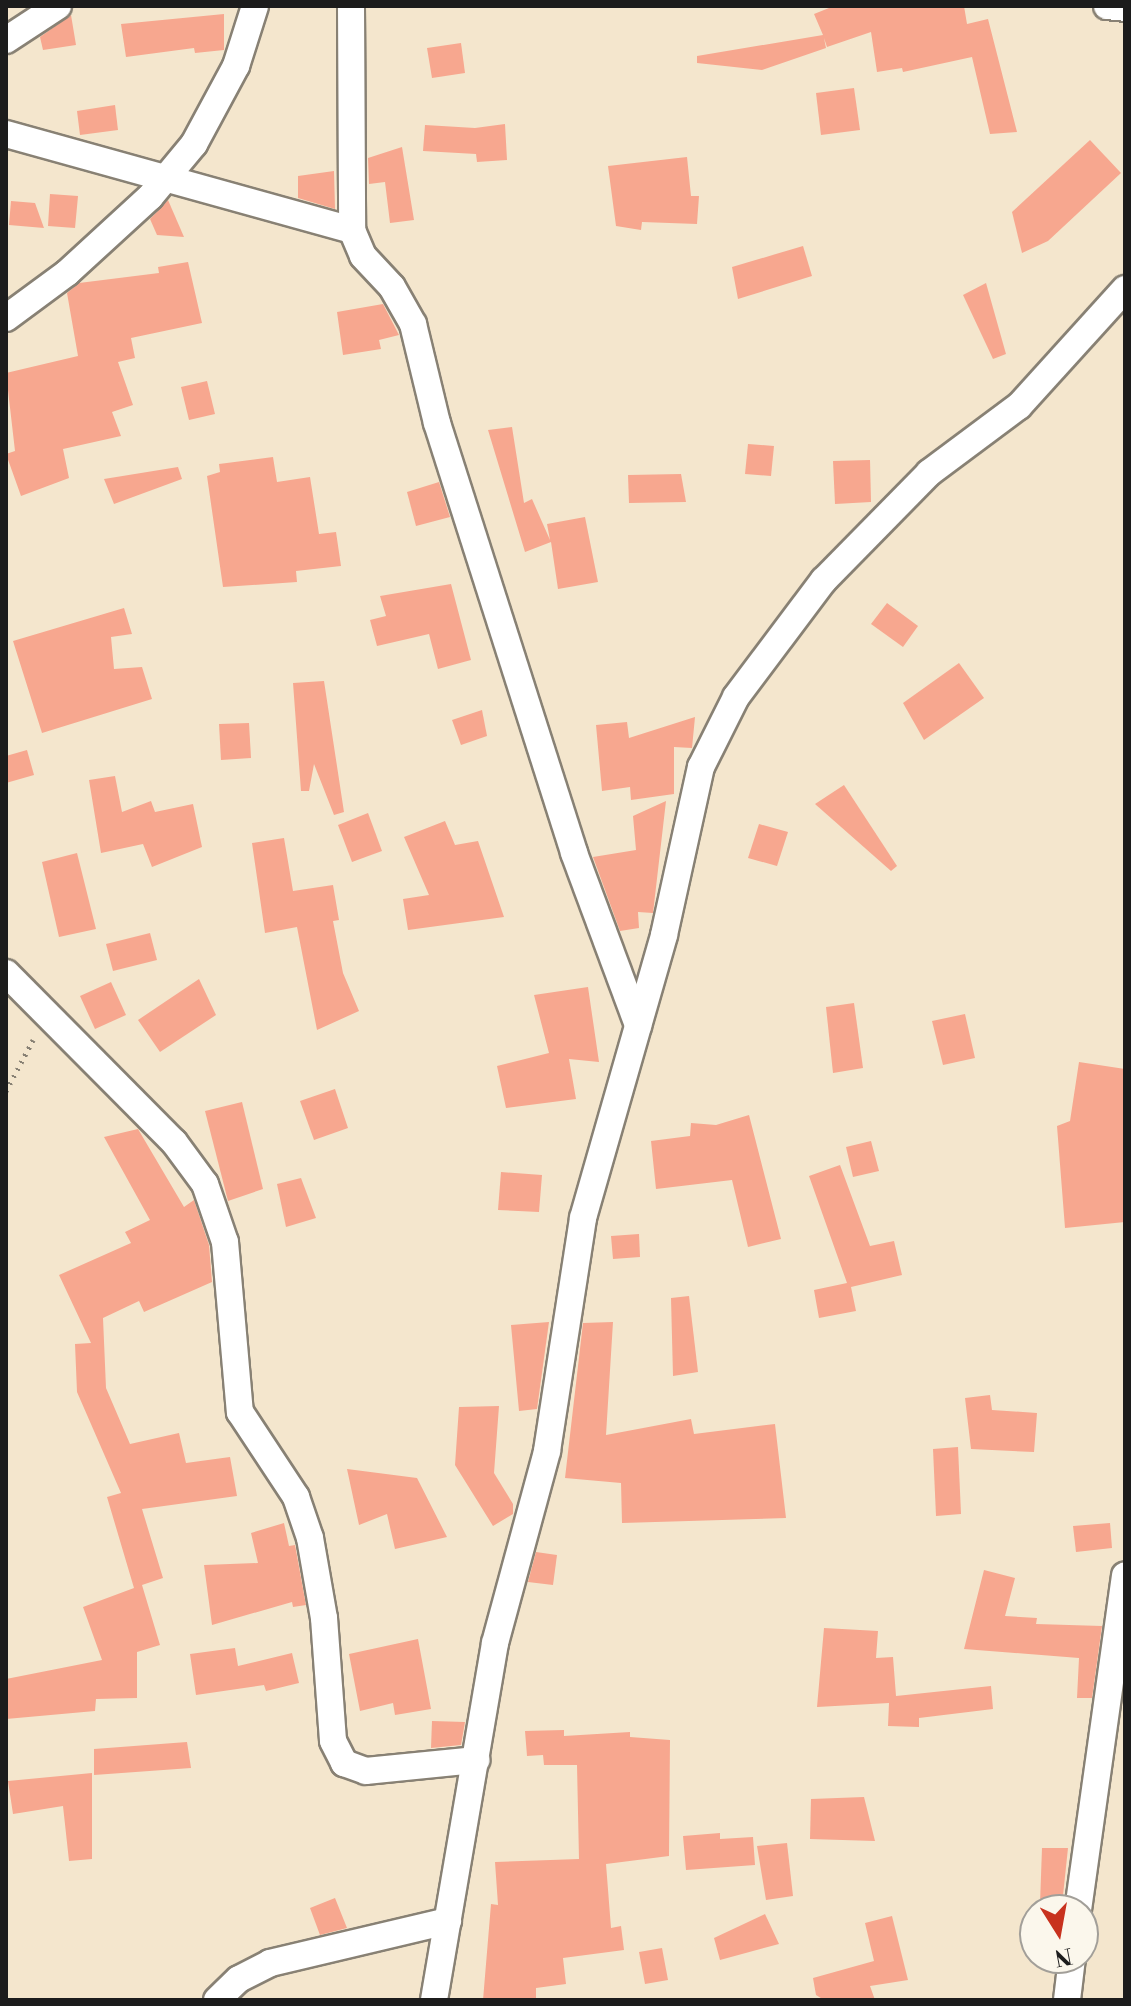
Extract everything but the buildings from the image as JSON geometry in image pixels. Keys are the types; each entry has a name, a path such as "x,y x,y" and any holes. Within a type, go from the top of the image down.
{"street":[{"path":"6,40 58,6"},
{"path":"6,318 67,273 163,181 194,144 236,66 255,6"},
{"path":"351,6 352,230 363,256 392,287 413,324 437,423 574,853 638,1025"},
{"path":"1107,6 1125,8"},
{"path":"6,134 163,181 352,230"},
{"path":"434,2000 495,1643 547,1451 583,1218 664,935 701,767 736,697 824,580 929,473 1019,406 1125,289"},
{"path":"6,973 48,1021 174,1142 205,1184 225,1242 240,1412 296,1497 310,1538 324,1618 333,1741 344,1763 366,1771 476,1760"},
{"path":"1080,1894 1125,1575"},
{"path":"217,2000 239,1979 270,1963 448,1921"},
{"path":"1067,2000 1070,1974"}],"path":[{"path":"6,1091 19,1058 48,1021"}]}
